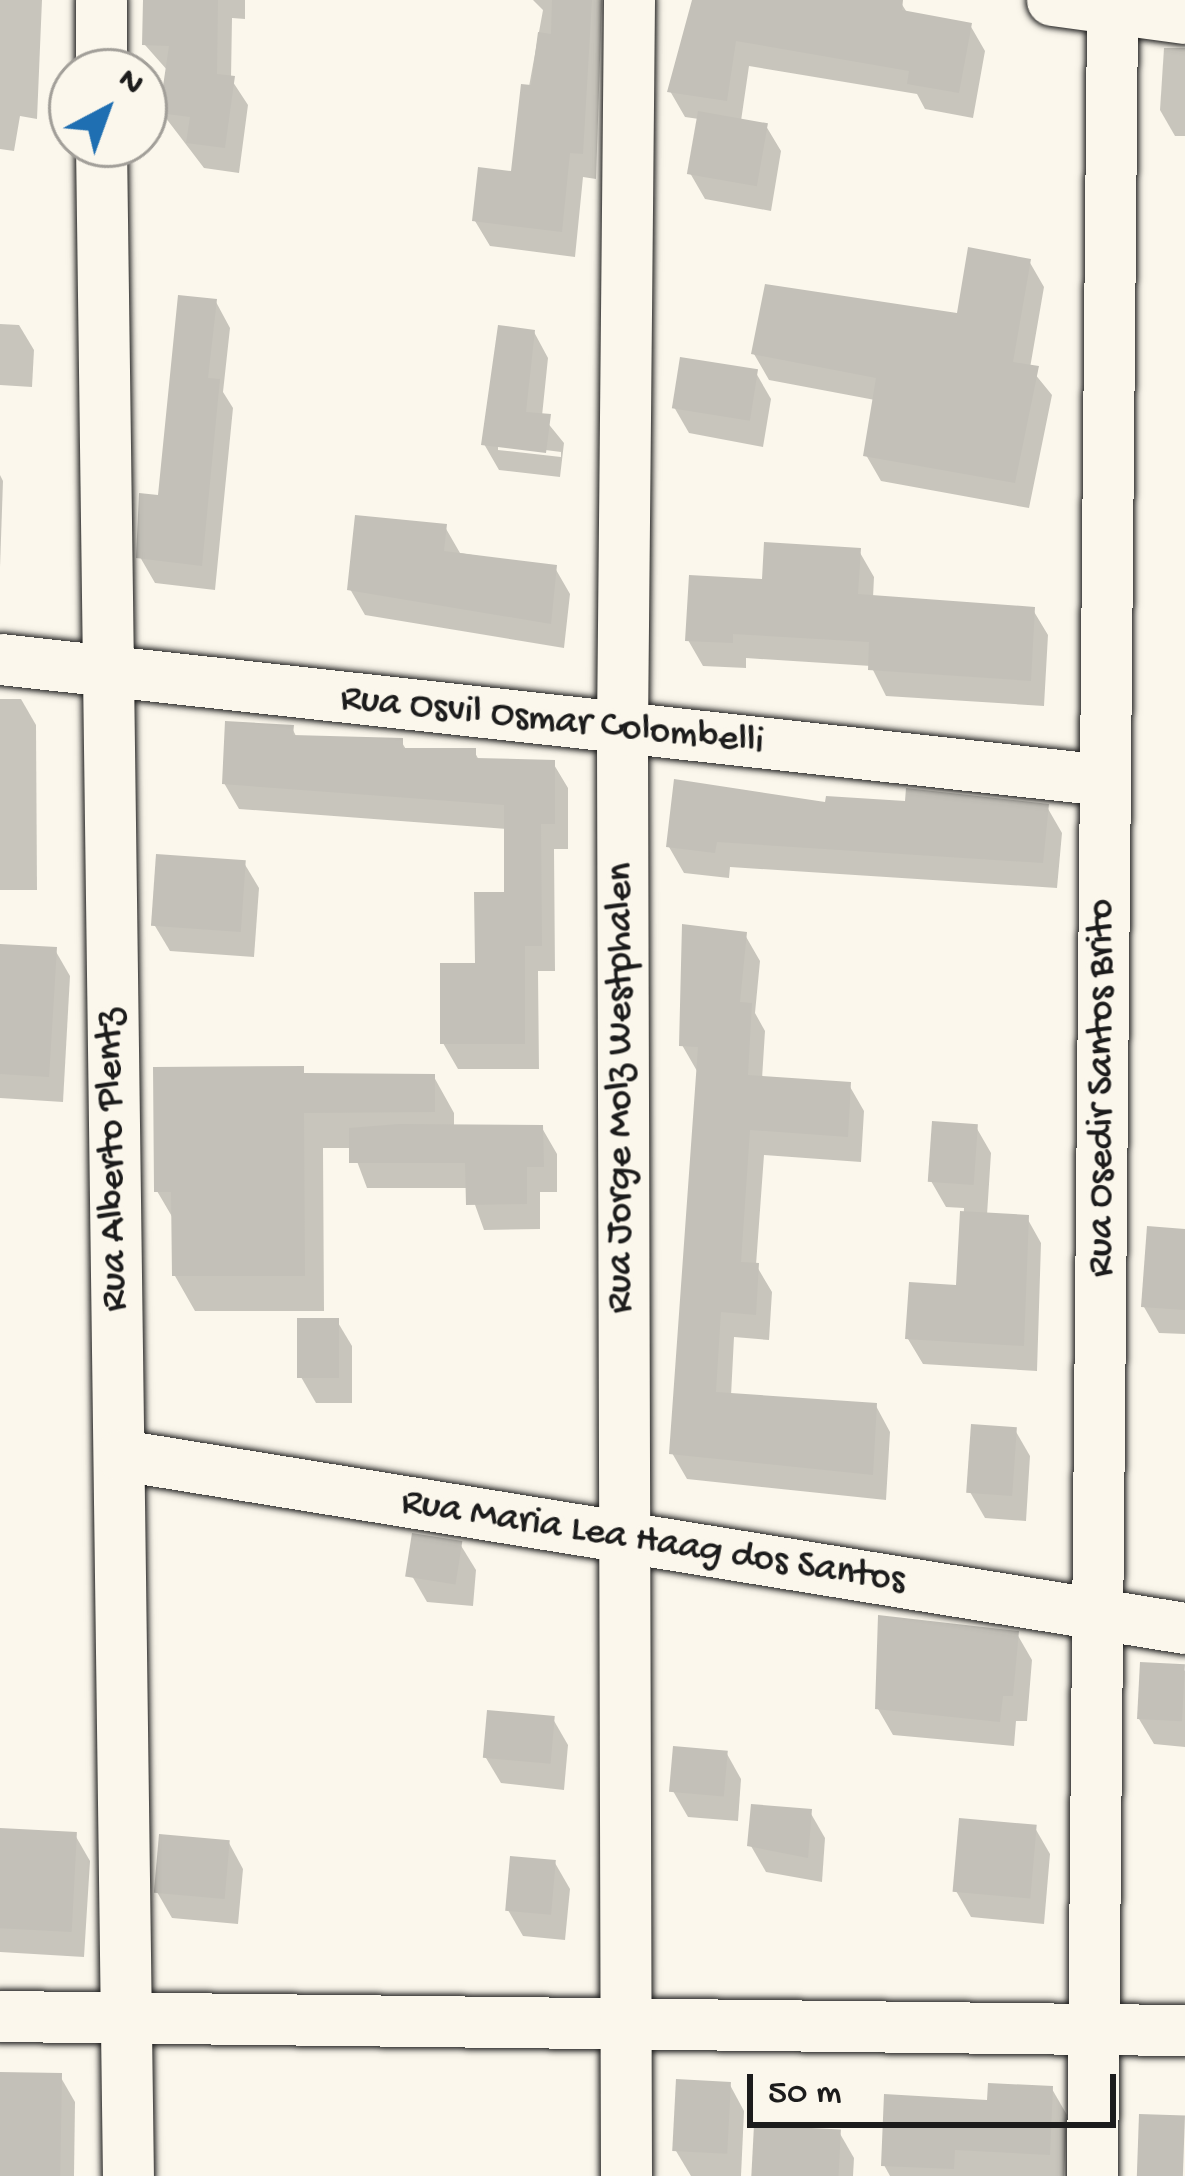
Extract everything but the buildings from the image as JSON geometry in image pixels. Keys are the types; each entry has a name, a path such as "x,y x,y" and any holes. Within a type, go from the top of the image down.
{"street":[{"path":"100,0 101,48"},
{"name":"Rua Jorge Molz Westphalen","path":"626,2176 622,730 629,0"},
{"path":"1052,0 1185,18"},
{"name":"Rua Osedir Santos Brito","path":"1092,2176 1112,6"},
{"name":"Rua Alberto Plentz","path":"101,168 102,673 122,1455 122,2018 128,2176"},
{"name":"Rua Osvil Osmar Colombelli","path":"0,659 1104,781"},
{"name":"Rua Maria Lea Haag dos Santos","path":"122,1455 1100,1618 1185,1628"},
{"path":"0,2016 1185,2030"}]}
